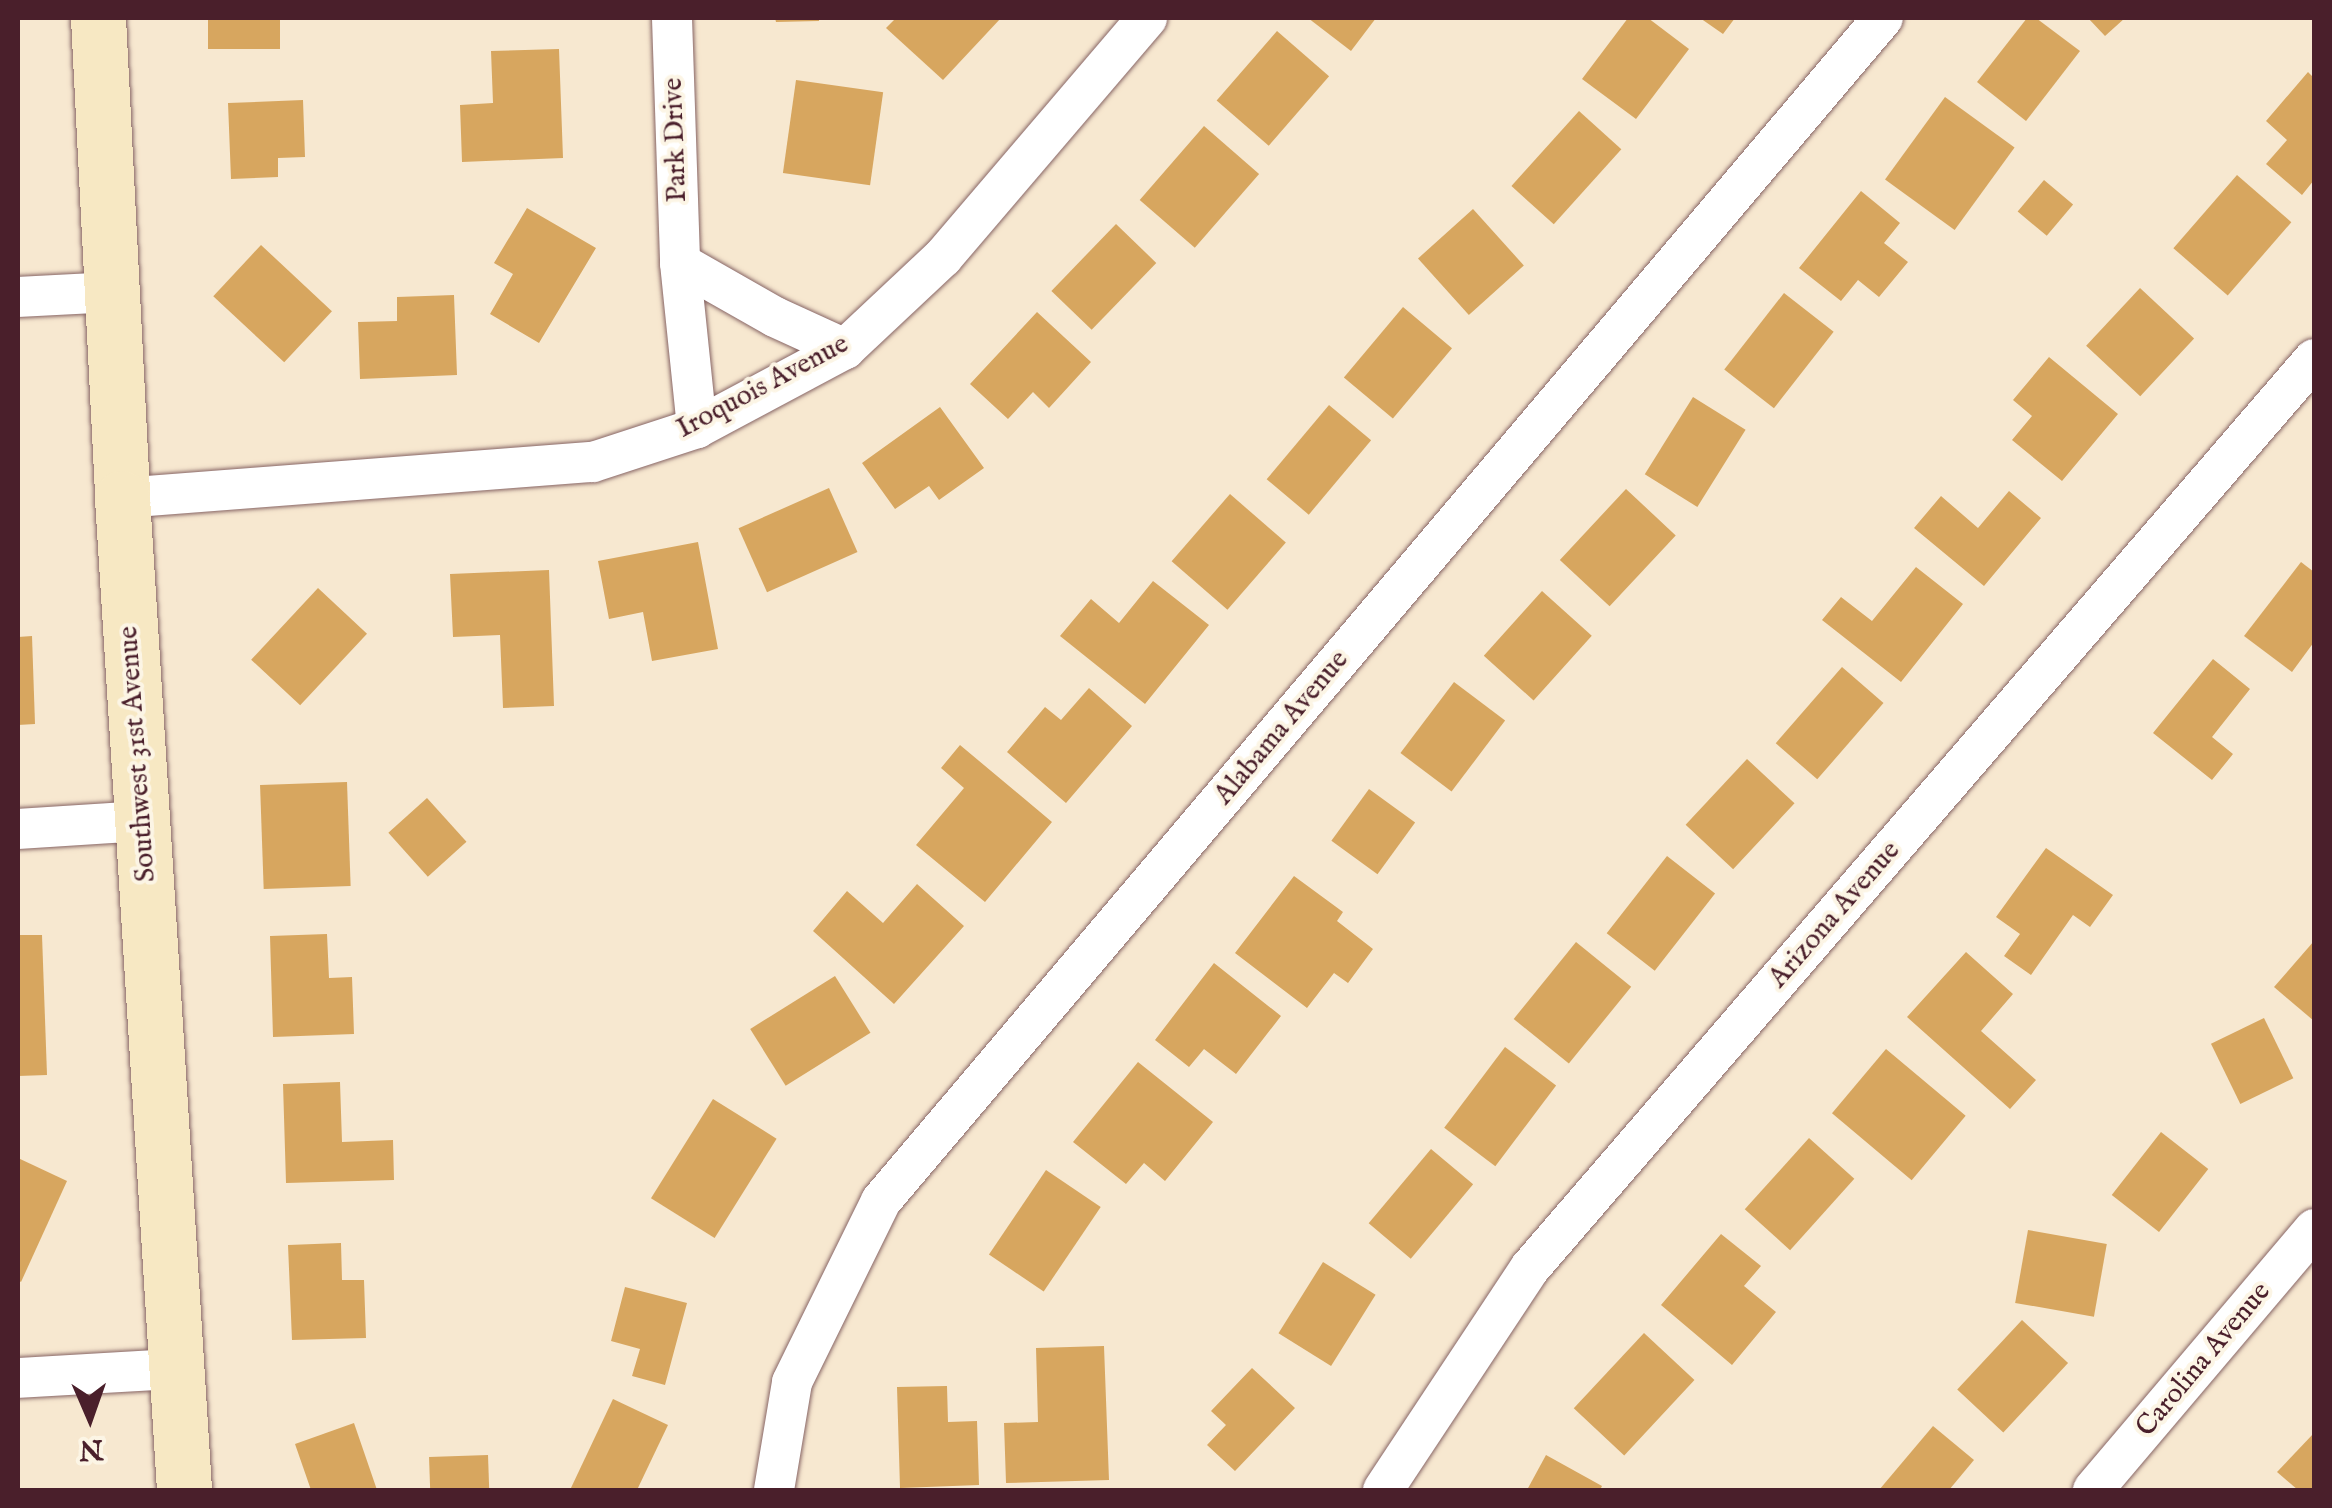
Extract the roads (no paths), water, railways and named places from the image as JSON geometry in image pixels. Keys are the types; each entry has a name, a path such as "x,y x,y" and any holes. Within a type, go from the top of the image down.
{"main road":[{"name":"Southwest 31st Avenue","path":"98,18 122,498 184,1490"}],"street":[{"name":"Park Drive","path":"672,18 680,263 697,428"},
{"name":"Iroquois Avenue","path":"122,498 594,462 697,428 846,349 943,257 1147,18"},
{"name":"Alabama Avenue","path":"774,1490 792,1382 881,1201 1883,18"},
{"path":"680,263 775,317 846,349"},
{"path":"18,297 113,292"},
{"name":"Arizona Avenue","path":"1384,1490 1530,1268 2314,359"},
{"path":"18,829 142,821"},
{"name":"Carolina Avenue","path":"2092,1490 2314,1229"},
{"path":"18,1378 175,1370"}]}
